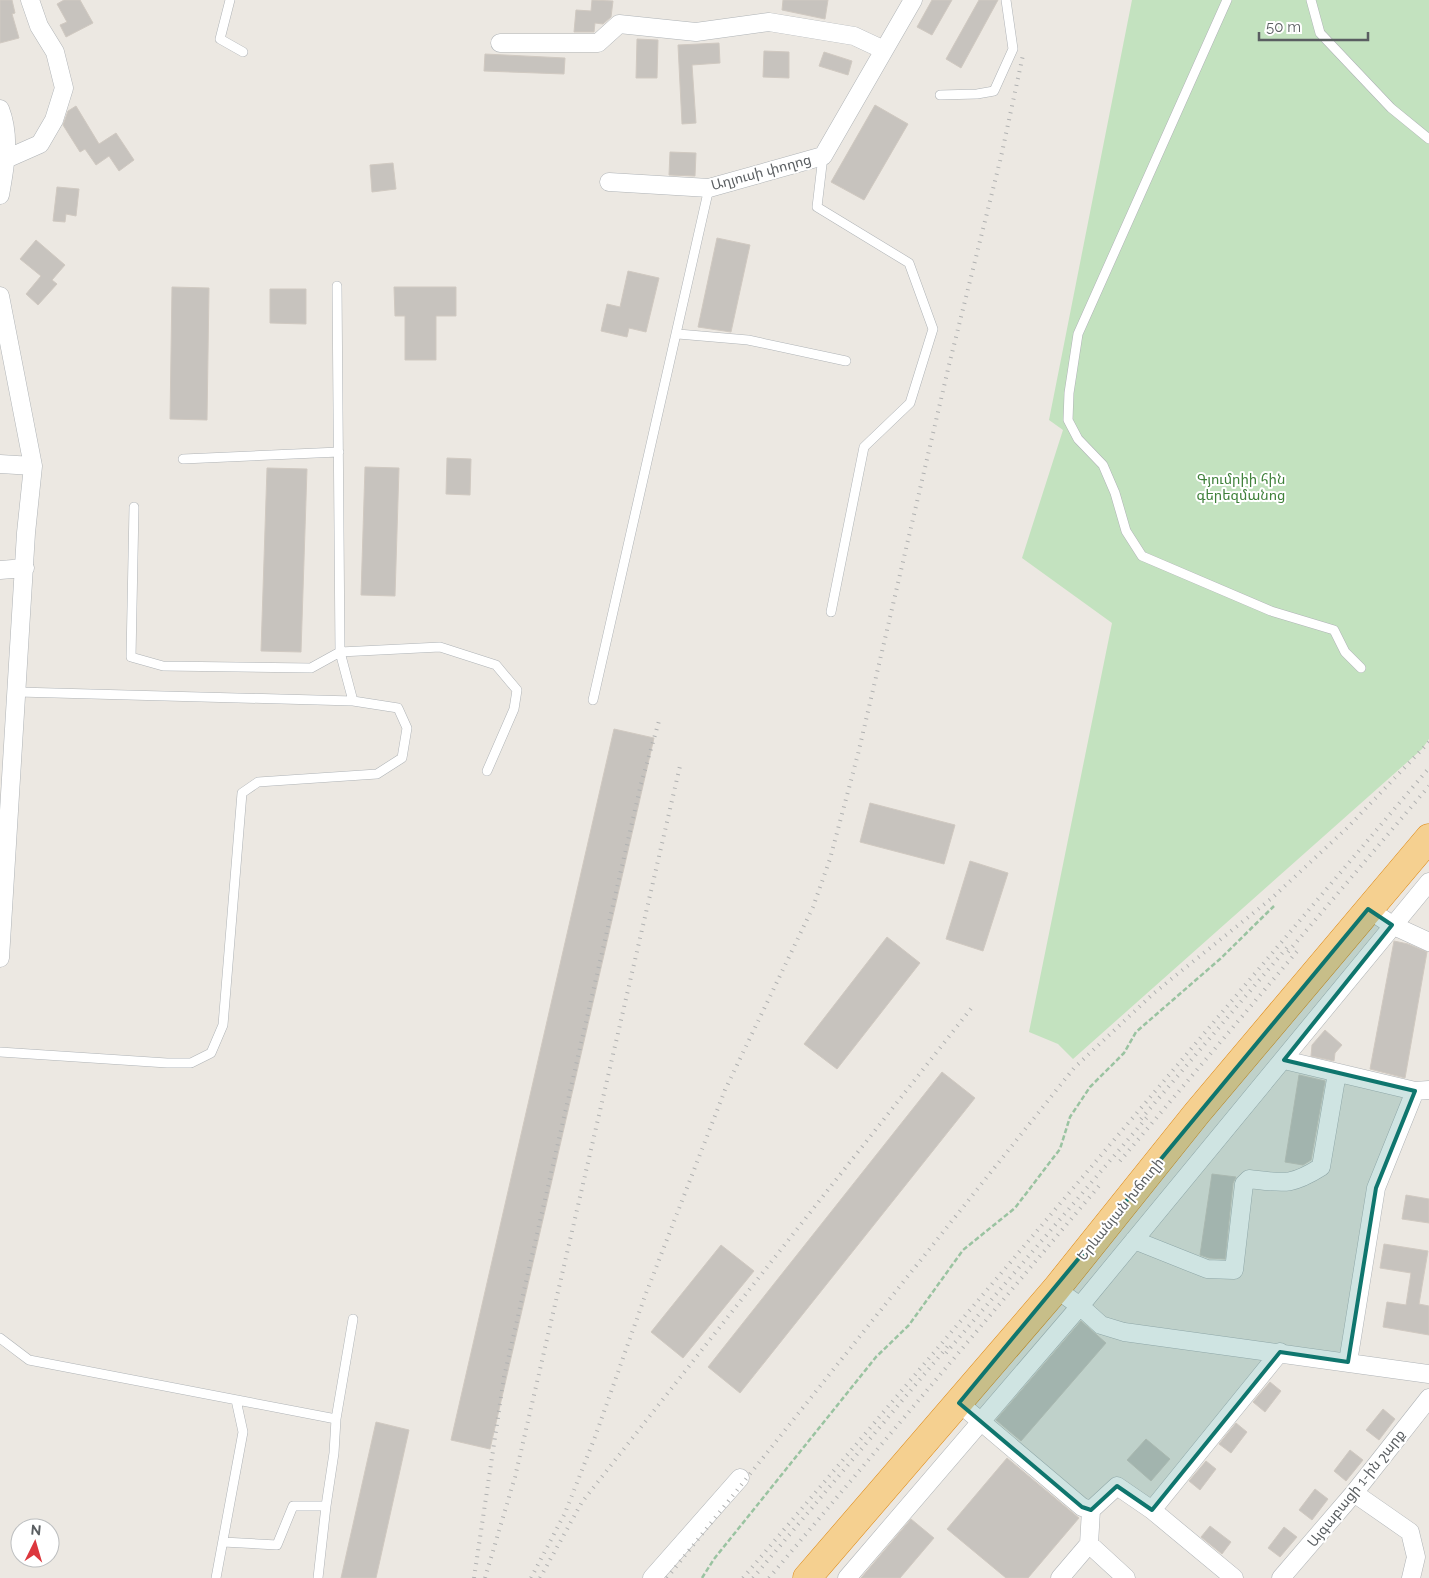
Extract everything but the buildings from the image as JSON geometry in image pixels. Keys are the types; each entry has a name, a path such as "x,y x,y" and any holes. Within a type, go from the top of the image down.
{"highway":[{"name":"Երևանյան խճուղի","path":"807,1578 1056,1289 1197,1113 1429,838"}],"street":[{"path":"6,159 40,144 54,120 64,88 55,52 39,26 30,0"},
{"path":"823,156 913,0"},
{"path":"500,43 598,43 619,24 696,32 769,22 854,36 884,50"},
{"path":"0,109 5,121 6,159 0,195"},
{"name":"Աղյուսի փողոց","path":"609,182 709,188 823,156"},
{"path":"0,296 33,466 24,568 18,692 0,958"},
{"path":"0,464 33,466"},
{"path":"0,570 24,568"},
{"path":"848,1578 1080,1306 1429,882"},
{"path":"1368,909 1392,925 1429,942"},
{"path":"1284,1060 1422,1091 1376,1188 1348,1362"},
{"path":"1134,1240 1207,1269 1234,1270 1244,1184 1249,1179 1282,1182 1301,1180 1321,1168 1337,1073"},
{"path":"1056,1289 1080,1306 1101,1326 1124,1332 1429,1374"},
{"path":"1152,1510 1280,1352"},
{"name":"Այգաբացի 1-ին շարք","path":"1281,1578 1354,1493 1429,1398"},
{"path":"959,1403 1082,1507 1091,1510"},
{"path":"652,1578 740,1478"},
{"path":"1060,1578 1089,1544 1091,1510 1117,1486 1152,1510 1234,1578"},
{"path":"1354,1493 1410,1532 1416,1557 1412,1578"},
{"path":"1089,1544 1126,1578"}],"lane":[{"path":"230,0 220,39 243,52"},
{"path":"940,95 978,94 994,91 1012,49 1006,0"},
{"path":"1228,0 1078,334 1069,393 1068,420 1078,439 1103,465 1116,493 1126,531 1142,556 1271,611 1334,630 1345,652 1361,668"},
{"path":"1311,0 1320,33 1392,108 1429,139"},
{"path":"823,156 817,207 909,263 933,329 910,403 864,447 832,612"},
{"path":"593,700 678,334 709,188"},
{"path":"337,286 340,652 353,701"},
{"path":"678,334 748,340 846,361"},
{"path":"183,459 339,452"},
{"path":"134,507 131,658 164,666 310,668 340,652 440,647 496,665 517,690 514,709 486,771"},
{"path":"0,1052 167,1063 191,1062 212,1053 223,1025 242,793 258,782 378,774 402,758 407,728 398,708 353,701 18,692"},
{"path":"318,1578 334,1453 336,1419 353,1319"},
{"path":"0,1338 29,1360 336,1419"},
{"path":"216,1578 242,1432 236,1400"},
{"path":"223,1542 277,1545 293,1506 326,1506"}],"path":[{"path":"702,1578 708,1572 714,1559 876,1357 909,1325 963,1250 1020,1201 1060,1149 1070,1117 1090,1087 1124,1053 1136,1032 1220,959 1274,906"}],"highlighted area":[{"path":"1368,909 1392,925 1284,1060 1415,1091 1376,1188 1348,1362 1280,1352 1152,1510 1117,1486 1091,1510 1082,1507 959,1403"}],"green space":[{"name":"Գյումրիի հին գերեզմանոց","path":"1132,0 1429,0 1429,739 1422,749 1073,1059 1058,1044 1029,1032 1112,623 1022,558 1063,430 1049,420"}],"railway":[{"path":"531,1578 565,1513 595,1437 645,1296 725,1090 813,907 830,859 858,754 949,365 1001,157 1023,55"},
{"path":"474,1578 504,1377 641,784 659,721"},
{"path":"667,1578 1074,1068 1154,993 1272,898 1347,828 1429,742"},
{"path":"485,1578 515,1477 680,766"},
{"path":"743,1578 1429,768"},
{"path":"1288,952 1429,786"},
{"path":"1141,1119 1290,944"},
{"path":"1120,1161 1299,949"},
{"path":"540,1578 582,1502 973,1006"},
{"path":"946,1353 1149,1115"},
{"path":"769,1578 1099,1186"},
{"path":"753,1578 948,1346"}]}
